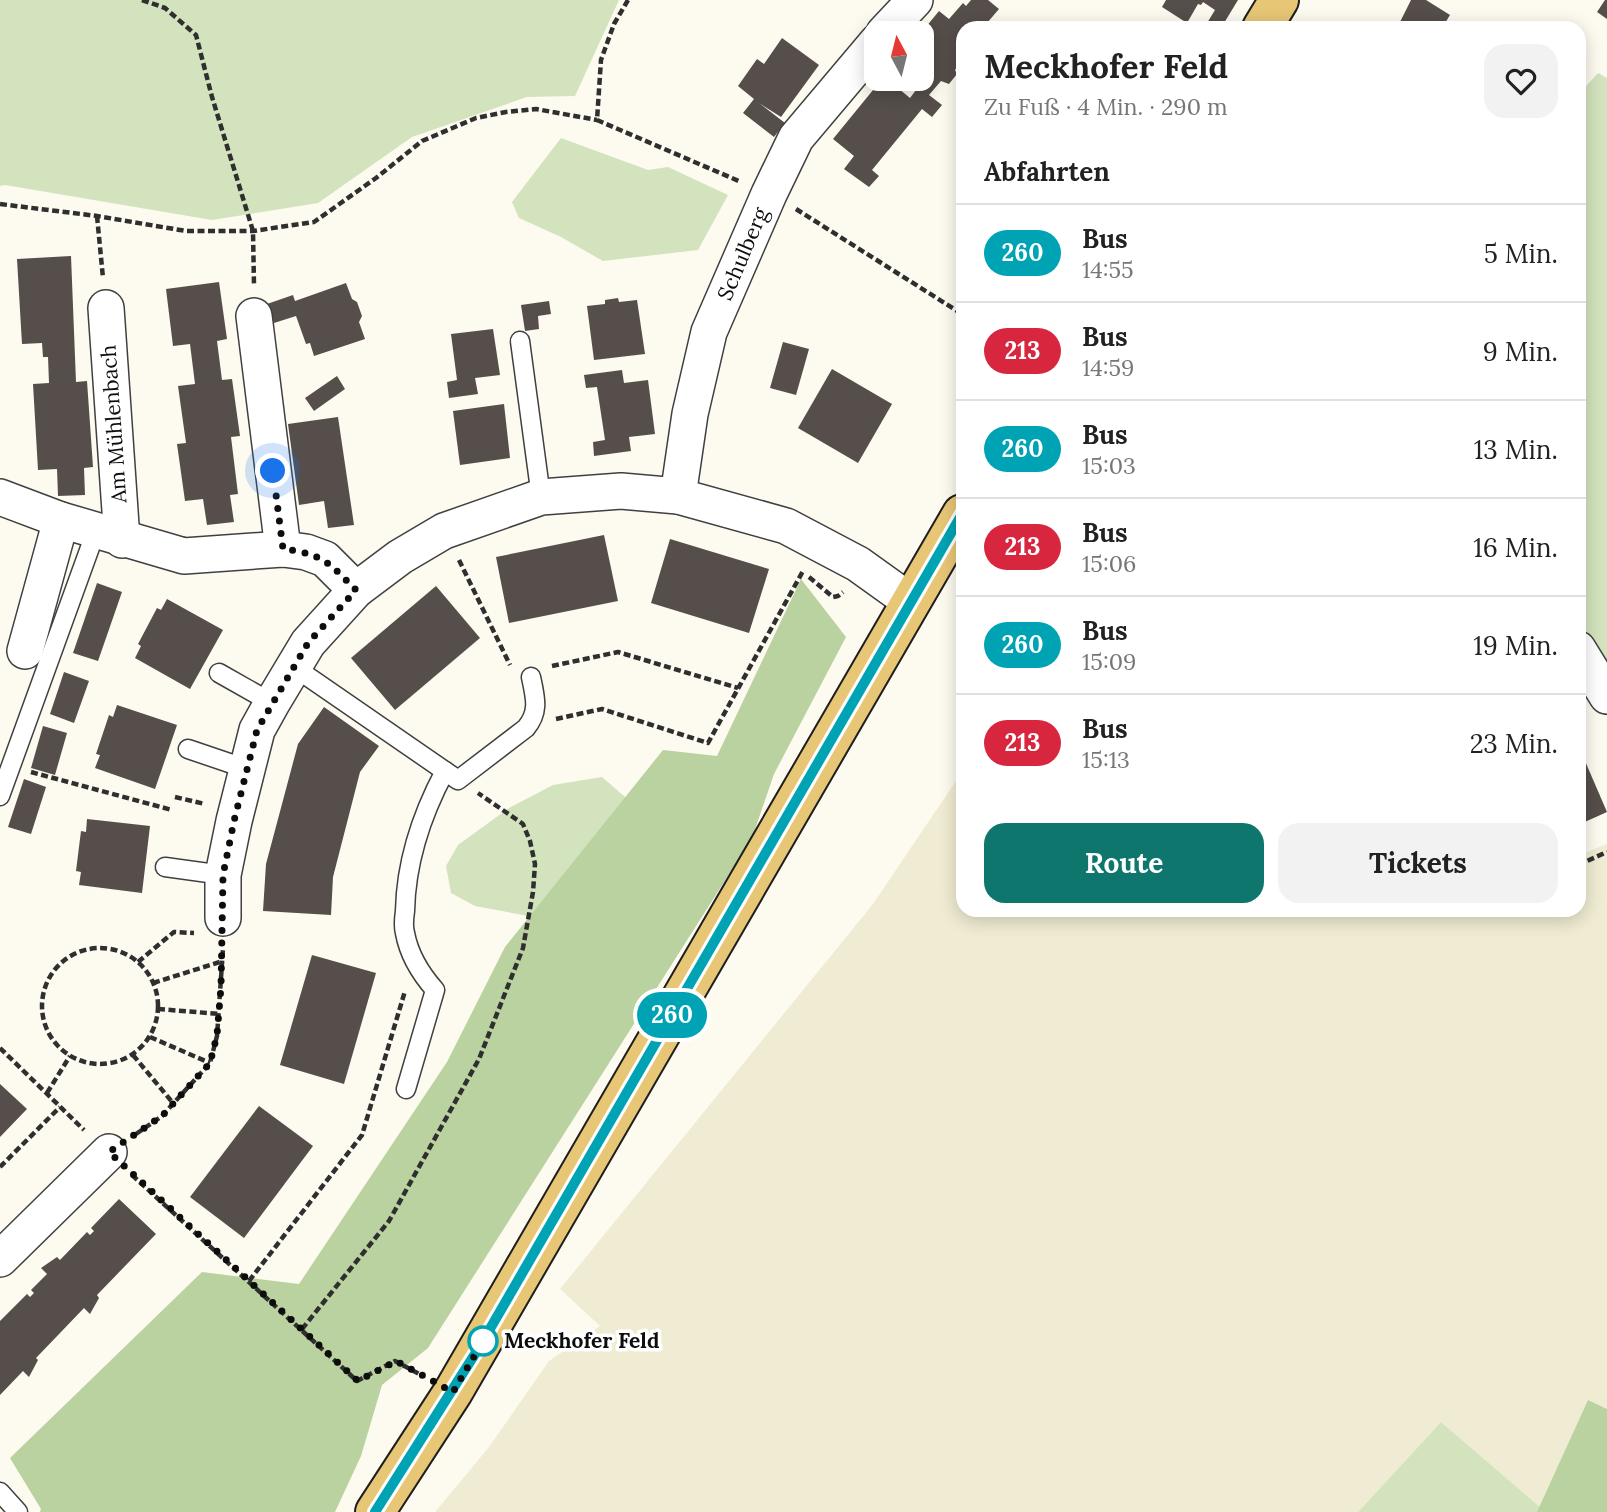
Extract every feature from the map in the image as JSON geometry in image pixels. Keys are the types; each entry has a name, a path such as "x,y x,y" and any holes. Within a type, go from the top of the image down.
{"main road":[{"path":"1266,21 1279,0"},
{"path":"375,1512 453,1392 956,524"}],"street":[{"path":"895,21 915,0"},
{"name":"Schulberg","path":"678,496 690,414 709,332 796,138 864,57"},
{"name":"Am Mühlenbach","path":"106,308 109,535"},
{"path":"254,316 283,549"},
{"path":"223,926 223,875 234,821 257,730 272,703 308,643 356,590 400,557 444,531 541,497 621,491 678,496 786,526 858,564 911,602"},
{"name":"Am Mühlenbach","path":"0,496 61,520 184,556 283,549 306,552 325,559 356,590"},
{"path":"25,651 61,520"},
{"path":"1586,662 1607,696"},
{"path":"0,1259 109,1152"}],"lane":[{"path":"520,341 541,497"},
{"path":"0,796 109,535"},
{"path":"294,667 452,775"},
{"path":"219,673 272,703"},
{"path":"406,1088 435,990 418,971 404,932 405,897 415,845 429,801 452,775 526,728 535,717 537,705 529,673"},
{"path":"188,749 247,769"},
{"path":"164,867 223,875"},
{"path":"0,1492 18,1512"}],"path":[{"path":"142,0 165,8 196,35 253,231 254,316"},
{"path":"0,204 186,231 253,231 314,222 422,141 476,118 536,109 597,120"},
{"path":"97,216 106,308"},
{"path":"444,531 529,673 618,652 738,688"},
{"path":"535,717 549,720 602,709 708,743 803,570 832,597 842,594 858,564"},
{"path":"11,766 172,810"},
{"path":"302,1329 389,1221 479,1059 523,948 535,864 530,841 523,824 452,775"},
{"path":"1586,861 1607,852"},
{"path":"109,1152 162,1116 210,1063 219,1014 223,926 174,932 138,962"},
{"path":"106,948 123,953 138,962 153,983 158,1009 150,1037 132,1055 102,1064 85,1062 70,1056 56,1045 47,1031 42,1014 42,996 48,980 58,966 72,955 88,949 106,948"},
{"path":"153,983 223,961"},
{"path":"250,1282 362,1135 408,982 418,971"},
{"path":"158,1009 219,1014"},
{"path":"150,1037 210,1063"},
{"path":"0,1048 60,1107 358,1381 396,1361 453,1392"},
{"path":"132,1055 173,1102"},
{"path":"47,1093 70,1056"},
{"path":"0,1167 60,1107"}],"shaded area":[{"path":"956,781 956,917 1586,917 1586,852 1607,844 1607,1409 1588,1400 1540,1507 1441,1422 1358,1512 435,1512 489,1447 549,1361 600,1326 560,1289 873,904"}],"green space":[{"path":"0,0 619,0 575,96 527,97 412,137 318,203 212,220 0,186"},
{"path":"1598,73 1607,78 1607,674 1586,639 1586,86"},
{"path":"561,138 648,170 668,167 728,195 698,250 603,261 561,237 519,218 512,202"},
{"path":"801,579 846,637 774,774 752,838 428,1348 382,1385 361,1456 335,1512 40,1512 41,1509 10,1458 202,1272 299,1284 447,1062 505,947 663,750 717,756"},
{"path":"602,777 640,810 565,923 475,906 451,893 446,866 458,845 509,808 553,785"},
{"path":"1588,1400 1607,1409 1607,1512 1537,1512"},
{"path":"1441,1422 1540,1507 1537,1512 1358,1512"}],"building":[{"path":"971,0 988,0 999,9 989,21 956,21 956,75 949,84 941,81 934,89 934,21 931,21 939,11 949,19 963,3 966,6"},
{"path":"1166,0 1238,0 1225,21 1208,21 1215,10 1203,2 1198,4 1188,21 1162,7"},
{"path":"1411,0 1426,0 1450,15 1446,21 1400,21"},
{"path":"1607,0 1607,19 1597,12"},
{"path":"782,38 819,65 781,117 759,103 785,123 774,137 743,113 754,99 738,86 757,59 764,64"},
{"path":"872,91 902,91 910,98 915,91 932,91 929,95 942,105 932,117 922,109 872,170 879,176 869,187 844,169 854,156 833,139"},
{"path":"71,256 76,382 87,381 93,467 84,468 85,495 58,496 57,469 38,470 33,384 49,383 48,357 43,357 42,343 22,344 17,259"},
{"path":"219,282 227,339 217,341 222,380 232,379 240,436 231,437 238,494 230,495 234,522 207,525 203,499 185,501 177,444 186,443 178,386 195,384 190,344 173,346 166,289"},
{"path":"346,283 362,316 359,322 365,339 314,356 310,343 306,344 296,316 274,323 267,304 293,295 295,301"},
{"path":"618,298 619,302 637,300 645,354 594,360 587,306 605,304 605,300"},
{"path":"549,301 551,314 538,316 539,329 525,331 521,305"},
{"path":"493,329 500,375 475,378 478,394 449,398 447,382 457,380 451,334"},
{"path":"783,342 809,349 796,395 770,388"},
{"path":"832,369 892,404 858,463 798,428"},
{"path":"622,370 624,383 648,380 655,434 629,437 631,451 594,456 593,442 605,440 597,387 586,388 584,375"},
{"path":"337,376 345,389 314,411 305,398"},
{"path":"504,404 510,458 460,465 453,411"},
{"path":"338,417 354,525 328,528 324,501 299,505 288,424"},
{"path":"604,535 618,601 509,623 496,557"},
{"path":"670,539 769,569 749,633 651,603"},
{"path":"97,583 122,592 98,661 73,653"},
{"path":"436,586 480,638 395,710 351,658"},
{"path":"167,599 223,630 190,689 135,658 141,646 138,644 157,608 161,610"},
{"path":"64,672 89,681 74,723 50,714"},
{"path":"117,705 177,725 155,789 95,768 100,755 96,754 109,715 113,717"},
{"path":"324,707 379,746 360,772 333,877 331,915 263,911 266,864 298,744"},
{"path":"43,726 67,733 55,775 31,768"},
{"path":"1586,763 1607,812 1586,821"},
{"path":"24,779 46,787 31,834 8,827"},
{"path":"87,819 150,826 142,893 79,885 81,872 76,871 81,831 86,832"},
{"path":"312,955 376,973 344,1084 280,1065"},
{"path":"0,1084 27,1109 0,1137"},
{"path":"259,1106 313,1146 244,1238 190,1197"},
{"path":"119,1199 156,1234 97,1295 99,1298 90,1314 84,1308 36,1358 38,1360 29,1377 23,1371 0,1395 0,1321 27,1294 30,1297 34,1293 31,1290 47,1274 41,1268 57,1257 60,1260 87,1232 90,1235 94,1231 91,1228"}],"bus line":[{"name":"260","path":"375,1512 453,1392 956,524"}],"place":[{"name":"Meckhofer Feld","path":"483,1341"}],"route":[{"path":"273,471 283,549 306,552 325,559 356,590 308,643 257,730 223,875 223,961 217,1035 210,1063 162,1116 109,1152 358,1381 396,1361 453,1392 483,1341"}]}
